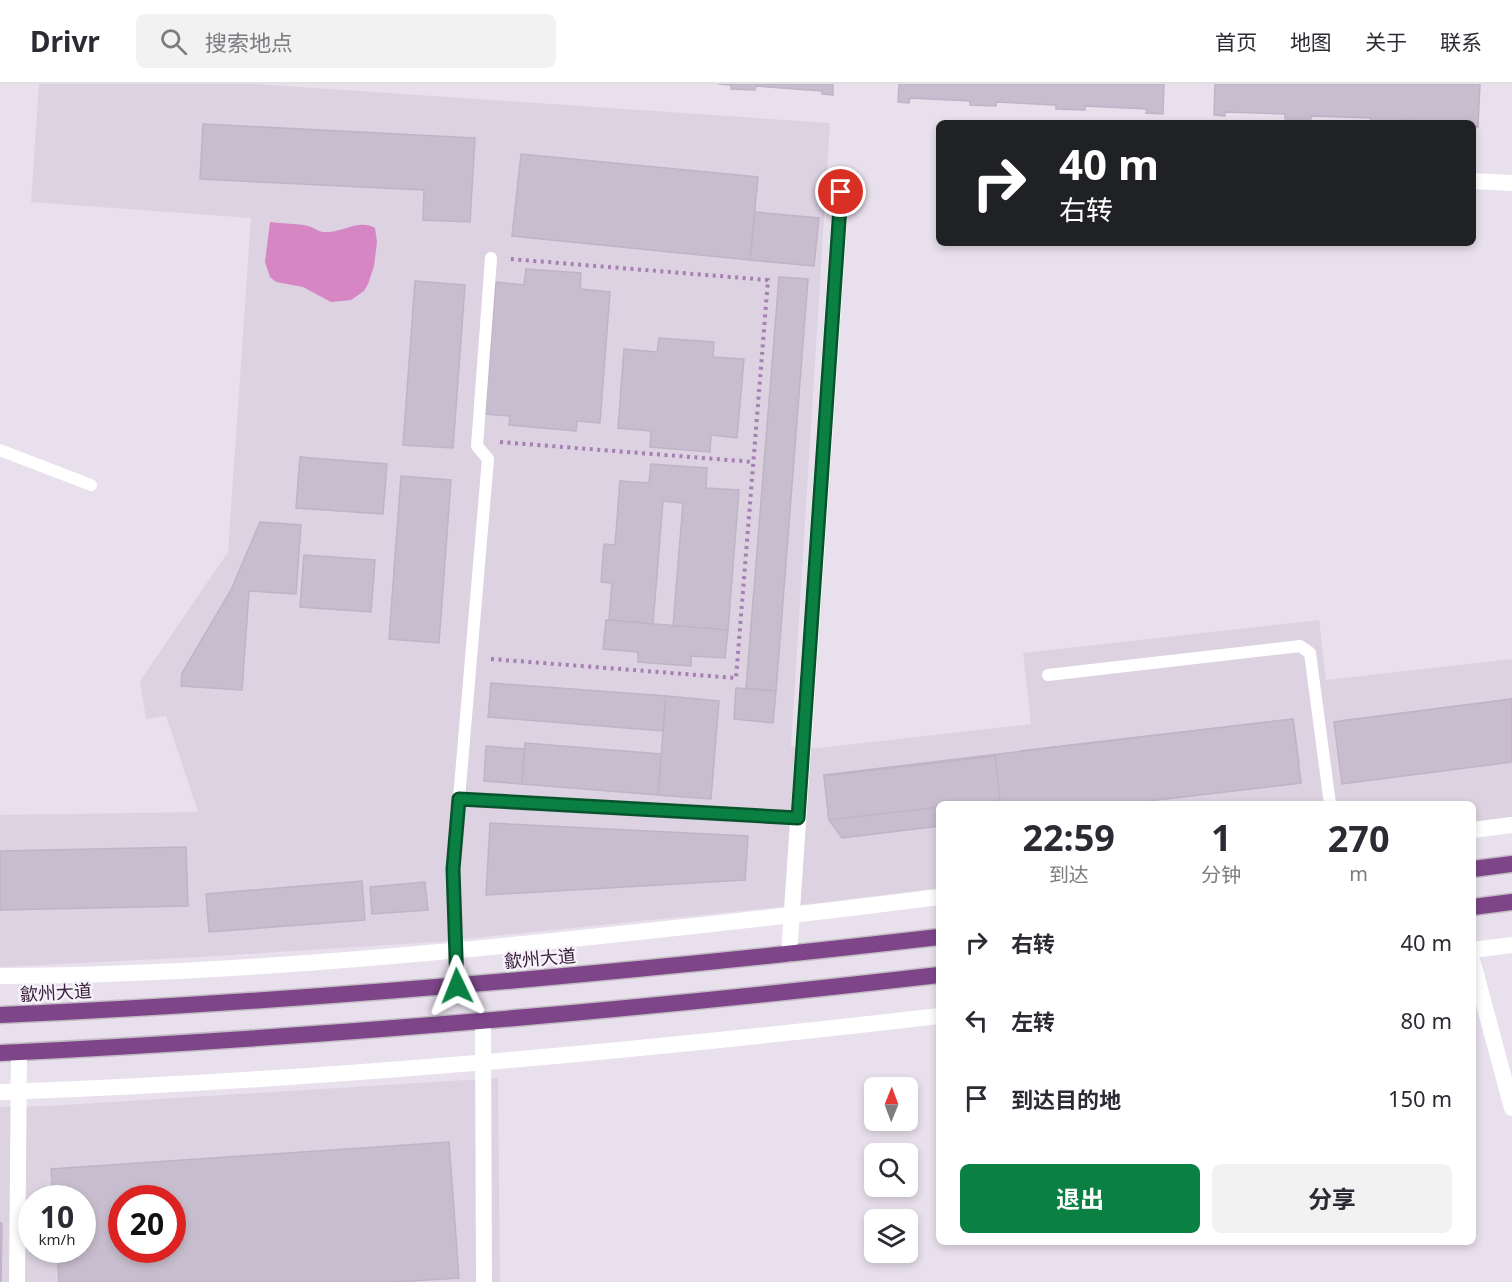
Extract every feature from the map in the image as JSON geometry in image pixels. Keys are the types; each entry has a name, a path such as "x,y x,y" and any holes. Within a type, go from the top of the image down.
{"highway":[{"path":"1476,869 1512,864"},
{"path":"1476,907 1512,902"},
{"name":"歙州大道","path":"0,1015 138,1009 457,986 936,937"},
{"path":"0,1053 329,1034 483,1022 773,994 936,975"}],"street":[{"path":"1476,181 1512,183"},
{"path":"789,954 841,192"},
{"path":"1476,830 1512,825"},
{"path":"0,976 151,973 271,967 456,951 792,916 936,897"},
{"path":"1476,950 1512,945"},
{"path":"1476,974 1512,1108"},
{"path":"0,1092 316,1076 484,1063 740,1039 936,1016"},
{"path":"483,1022 484,1282"},
{"path":"17,1282 19,1052"}],"lane":[{"path":"457,986 453,869 488,459 477,446 477,440 491,258"},
{"path":"0,450 91,485"},
{"path":"1048,675 1300,646 1310,653 1330,801"},
{"path":"459,799 798,818"}],"path":[{"path":"471,657 736,678 768,280 491,258"},
{"path":"477,440 754,462"}],"shaded area":[{"path":"39,84 256,84 830,123 791,746 819,748 1031,724 1023,653 1319,620 1326,680 1512,659 1512,817 1476,822 1476,801 936,801 936,888 818,903 435,942 0,967 0,815 198,812 166,716 146,719 140,681 228,552 251,218 31,202"},
{"path":"270,222 303,225 325,232 358,225 375,228 377,242 374,266 364,291 351,300 331,302 303,287 276,282 270,277 265,262"},
{"path":"498,1078 500,1282 0,1282 0,1107 49,1106"}],"building":[{"path":"718,84 833,84 833,95 822,94 822,91 756,86 755,90 731,89 731,85"},
{"path":"899,84 1164,84 1163,114 1146,113 1147,109 1085,106 1085,110 1056,109 1056,105 996,102 996,106 970,105 970,101 910,98 909,103 898,102"},
{"path":"1215,84 1480,84 1478,127 1476,127 1476,120 1371,120 1371,118 1311,116 1311,119 1285,119 1285,114 1225,112 1225,116 1214,115"},
{"path":"203,124 475,138 470,222 423,220 424,190 200,179"},
{"path":"521,154 758,177 750,260 512,236"},
{"path":"755,212 819,218 814,266 750,260"},
{"path":"526,269 581,273 580,289 610,292 600,423 577,421 576,431 509,425 510,416 485,414 496,282 524,285"},
{"path":"779,277 808,279 776,691 746,688"},
{"path":"415,281 465,285 453,448 403,445"},
{"path":"659,338 714,342 713,357 744,359 737,438 711,435 710,452 650,447 651,431 618,428 624,349 657,352"},
{"path":"300,457 387,464 383,514 296,508"},
{"path":"651,464 707,468 706,488 739,490 728,630 673,626 683,503 663,501 653,624 609,620 612,583 601,582 604,544 615,545 620,481 649,483"},
{"path":"401,476 451,480 439,643 389,639"},
{"path":"260,522 301,525 296,594 249,591 242,690 181,686 182,673 231,590"},
{"path":"304,555 375,560 371,612 300,607"},
{"path":"606,620 728,630 725,658 691,656 691,666 638,662 638,652 603,649"},
{"path":"491,683 666,696 663,731 488,717"},
{"path":"736,688 776,691 773,723 734,719"},
{"path":"666,696 719,701 711,799 658,795"},
{"path":"1512,699 1512,744 1347,766 1341,721"},
{"path":"1512,699 1512,762 1342,784 1334,722"},
{"path":"1293,719 1299,763 1026,796 1020,751"},
{"path":"1293,719 1301,783 1148,801 936,801 936,826 842,838 829,820 824,775"},
{"path":"525,743 661,754 658,795 522,784"},
{"path":"486,746 524,749 522,784 484,781"},
{"path":"995,756 1000,800 936,801 936,807 829,820 824,776"},
{"path":"490,823 748,836 745,880 486,895"},
{"path":"186,847 188,906 0,910 0,851"},
{"path":"362,881 365,920 209,932 206,894"},
{"path":"425,882 428,910 372,914 370,887"},
{"path":"449,1142 459,1278 395,1282 59,1282 58,1263 96,1263 96,1185 52,1185 51,1169"},
{"path":"0,1222 2,1224 1,1282 0,1282"}],"route":[{"path":"457,986 453,869 459,799 798,818 841,192"}]}
